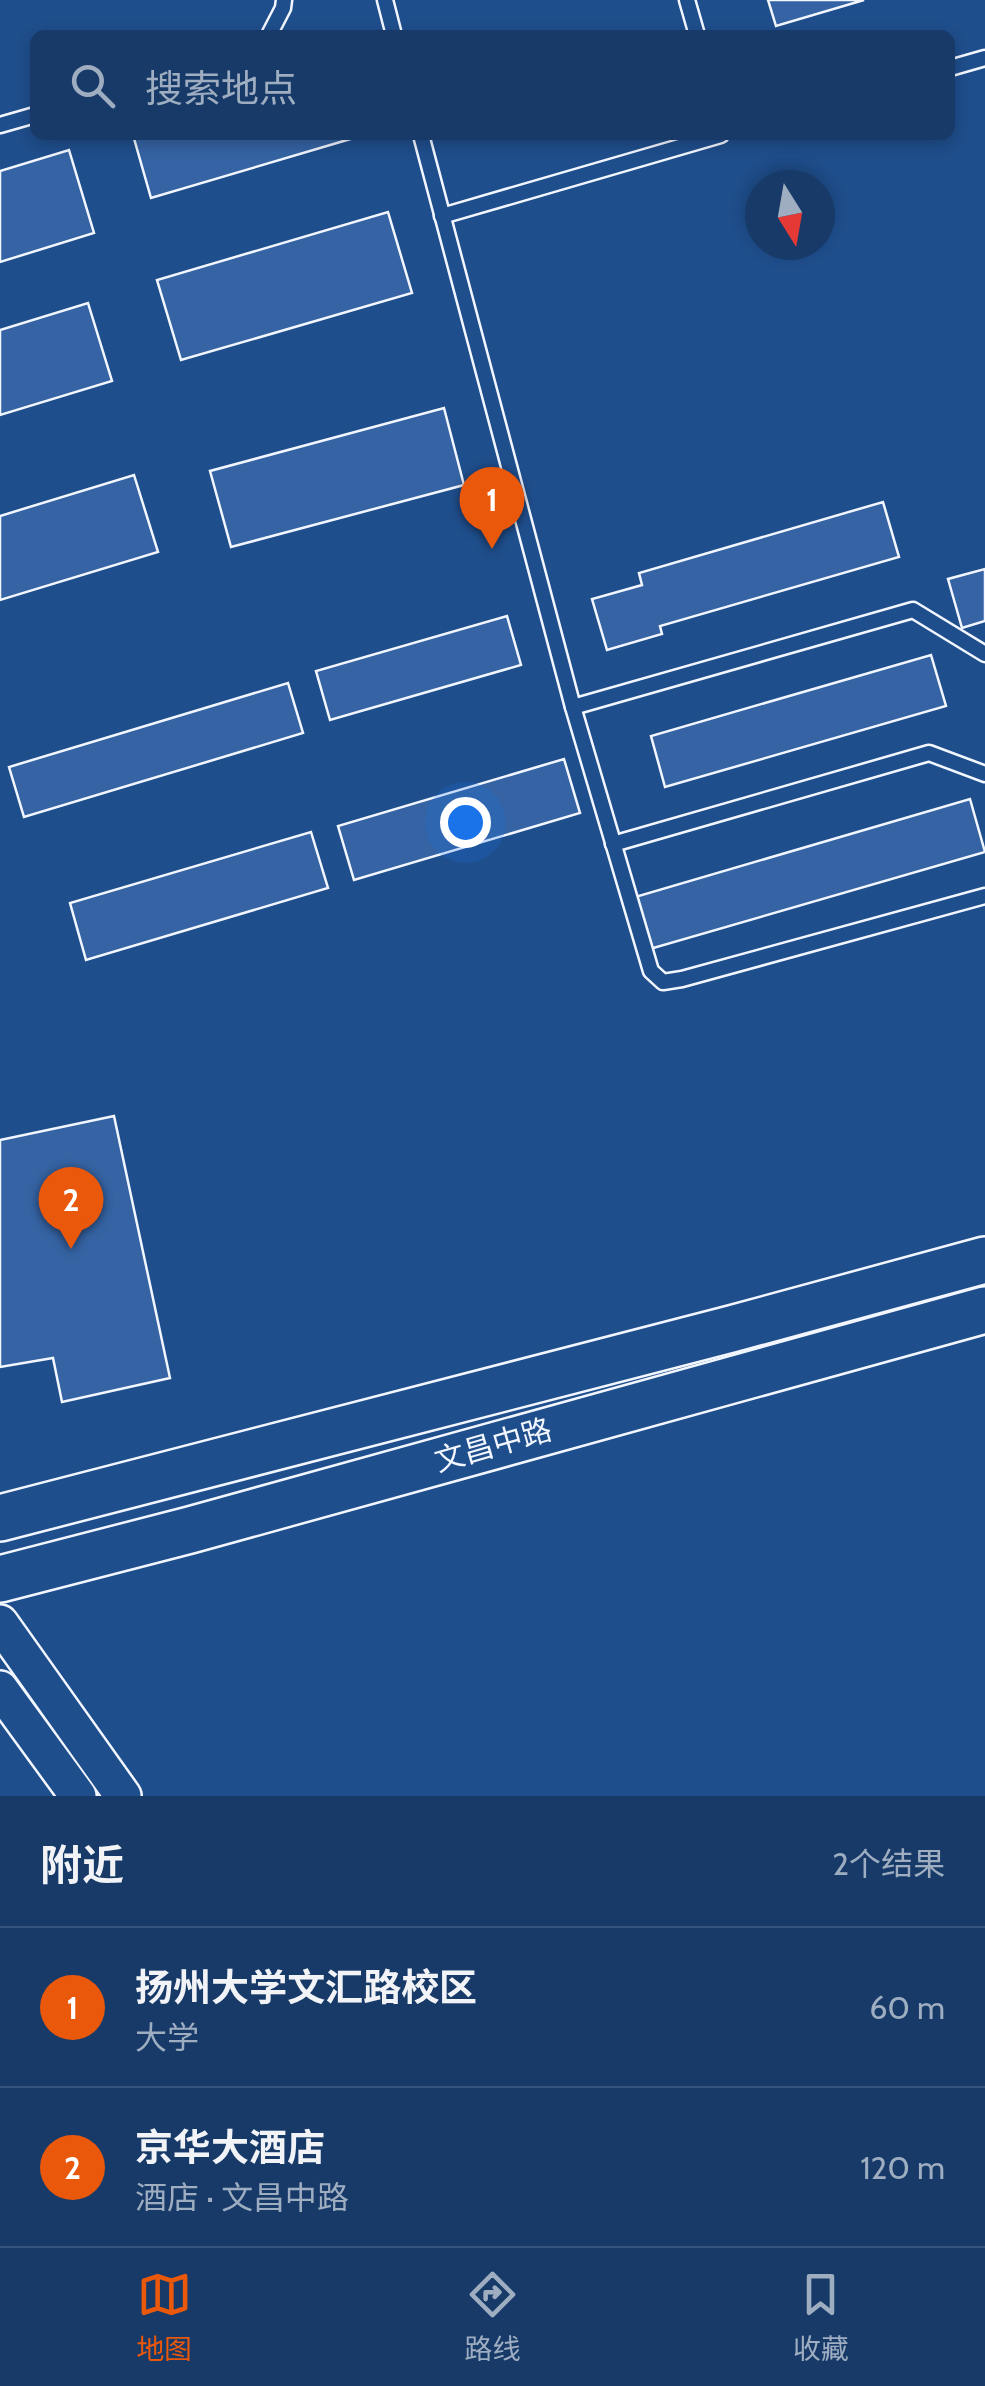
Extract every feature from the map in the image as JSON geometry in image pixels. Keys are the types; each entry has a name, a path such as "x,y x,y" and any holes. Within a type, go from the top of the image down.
{"main road":[{"name":"文昌中路","path":"0,1518 985,1260"},
{"name":"文昌中路","path":"0,1578 190,1530 985,1310"}],"street":[{"path":"0,1623 123,1796"},
{"path":"0,1689 78,1796"}],"lane":[{"path":"272,30 284,0"},
{"path":"385,0 393,30"},
{"path":"687,0 696,30"},
{"path":"955,67 985,58"},
{"path":"0,125 30,116"},
{"path":"422,140 573,707 651,972 663,982 985,896"},
{"path":"442,216 704,140"},
{"path":"573,707 913,610 985,654"},
{"path":"614,844 929,753 985,774"}],"building":[{"path":"768,0 864,0 776,26"},
{"path":"134,140 347,140 151,198"},
{"path":"69,150 94,233 0,262 0,171"},
{"path":"388,212 412,293 181,360 157,280"},
{"path":"88,303 112,381 0,415 0,330"},
{"path":"444,408 464,485 231,547 210,471"},
{"path":"134,475 158,552 0,600 0,516"},
{"path":"883,502 899,557 660,626 662,634 607,650 592,599 642,585 639,573"},
{"path":"985,569 985,621 962,628 948,579"},
{"path":"507,616 521,665 330,720 316,671"},
{"path":"931,655 946,706 665,787 651,736"},
{"path":"288,683 303,733 24,817 9,767"},
{"path":"564,759 580,813 354,880 338,826"},
{"path":"970,799 985,852 650,949 635,897"},
{"path":"311,832 328,888 86,960 70,903"},
{"path":"114,1116 170,1378 62,1402 53,1358 0,1367 0,1140"}],"place":[{"name":"扬州大学文汇路校区","path":"492,549"},
{"name":"京华大酒店","path":"71,1249"}]}
